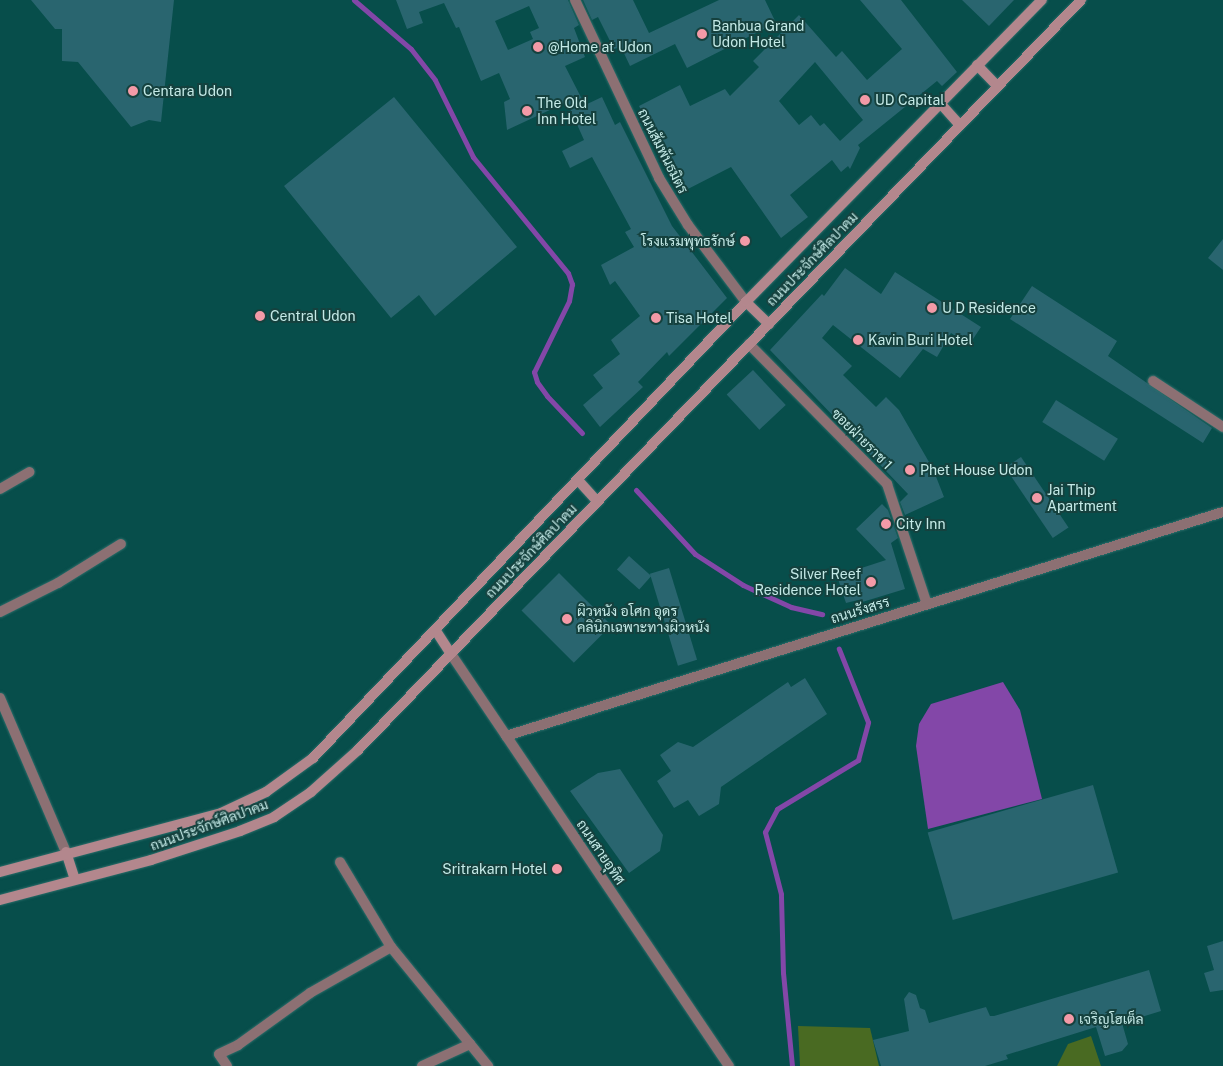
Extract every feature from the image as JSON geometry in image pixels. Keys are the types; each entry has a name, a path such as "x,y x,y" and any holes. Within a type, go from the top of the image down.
{"street":[{"name":"ถนนสัมพันธมิตร","path":"575,0 658,178 688,225 746,302"},
{"name":"ถนนประจักษ์ศิลปาคม","path":"0,872 66,852 221,813 266,792 313,758 436,631 746,302 1042,0"},
{"name":"ถนนประจักษ์ศิลปาคม","path":"0,900 151,860 274,817 312,792 358,750 1081,0"},
{"path":"977,65 997,86"},
{"path":"940,103 960,124"},
{"path":"746,302 769,324"},
{"name":"ซอยฝ่ายราช 1","path":"749,344 887,484 927,604"},
{"path":"1153,381 1223,427"},
{"path":"0,489 29,472"},
{"path":"578,480 597,502"},
{"name":"ถนนรังสรร","path":"506,736 1223,512"},
{"path":"0,612 58,583 121,544"},
{"path":"436,631 451,654"},
{"name":"ถนนสายอุทิศ","path":"451,654 729,1066"},
{"path":"0,698 66,852 75,879"},
{"path":"340,862 391,947 488,1066"},
{"path":"228,1066 219,1054 238,1045 310,993 391,947"},
{"path":"422,1066 470,1044"}],"green space":[{"path":"798,1026 870,1028 879,1066 800,1066"},
{"path":"1091,1036 1101,1066 1057,1066 1068,1044"}],"shaded area":[{"path":"1003,682 1020,710 1042,799 928,829 916,746 919,724 931,704"}],"building":[{"name":"Centara Udon","path":"31,0 174,0 161,122 149,120 131,127 78,62 62,61 62,29 55,29"},
{"path":"396,0 568,0 579,25 574,28 585,57 565,66 585,105 602,97 615,125 620,122 672,226 727,298 669,356 667,352 638,382 643,387 600,427 583,405 603,388 593,375 620,354 611,340 640,316 615,281 610,285 601,265 634,247 625,232 631,229 592,157 570,168 562,151 584,140 567,102 507,130 504,102 510,99 499,73 481,81 459,27 456,28 444,3 419,12 423,23 407,29","holes":["529,6 539,28 530,32 533,39 508,50 495,21"]},
{"name":"Banbua Grand Udon Hotel","path":"583,0 633,0 649,33 719,0 765,0 776,23 687,68 675,44 630,66 621,47 614,49 598,17 592,20"},
{"path":"860,0 901,0 957,72 942,86 937,81 858,145 860,148 850,169 848,166 841,172 832,160 790,195 808,217 781,238 731,167 682,192 639,106 680,85 690,106 725,89 730,96 759,67 753,61 799,15 836,57 842,51 867,80 902,49","holes":["815,62 863,120 840,141 824,123 820,126 811,115 799,125 779,101"]},
{"path":"962,0 1014,0 989,26"},
{"path":"394,97 517,247 435,316 419,295 391,318 284,186"},
{"path":"1223,239 1223,270 1208,258"},
{"path":"845,268 881,294 895,272 981,327 969,345 951,333 937,357 923,349 900,378 833,325 822,338 852,366 843,375 876,407 886,397 899,410 933,469 944,497 905,515 900,502 908,494 770,350 822,294 824,296"},
{"path":"1032,286 1117,341 1108,356 1212,428 1203,443 1010,319"},
{"path":"753,370 786,405 759,430 727,395"},
{"path":"1056,400 1118,439 1104,461 1042,422"},
{"name":"Jai Thip Apartment","path":"1021,457 1069,527 1053,538 1005,468"},
{"name":"Silver Reef Residence Hotel","path":"882,504 888,510 898,538 891,543 905,589 859,603 858,600 846,603 837,576 886,560 856,529"},
{"path":"629,556 651,576 639,589 617,569"},
{"path":"669,568 697,660 678,666 650,574"},
{"name":"ผิวหนัง อโศก อุดร คลินิกเฉพาะทางผิวหนัง","path":"559,573 611,625 574,663 522,610"},
{"path":"805,678 827,714 721,787 719,804 699,816 688,800 674,808 657,781 671,771 660,755 678,742 693,747 788,682 791,687"},
{"path":"620,769 663,835 660,851 629,873 570,791 598,773"},
{"path":"1093,785 1118,872 953,920 928,832"},
{"path":"1223,941 1223,990 1210,992 1204,973 1214,970 1207,946"},
{"name":"เจริญโฮเต็ล","path":"1149,970 1161,1011 1122,1023 1128,1044 1122,1051 1105,1056 1096,1027 1006,1055 1008,1059 985,1066 881,1066 873,1040 909,1031 904,999 909,992 916,995 920,1008 925,1010 929,1023 986,1007 990,1016 994,1016"}],"waterway":[{"path":"354,0 411,49 435,80 473,157 568,273 572,284 569,301 534,372 537,382 547,396 582,433"},
{"path":"636,490 695,554 743,585 791,607 822,614"},
{"path":"792,1066 783,973 781,894 765,832 777,809 858,760 868,722 839,649"}],"place":[{"name":"Banbua Grand Udon Hotel","path":"702,34"},
{"name":"@Home at Udon","path":"538,47"},
{"name":"Centara Udon","path":"133,91"},
{"name":"UD Capital","path":"865,100"},
{"name":"The Old Inn Hotel","path":"527,111"},
{"name":"โรงเเรมพุทธรักษ์","path":"745,241"},
{"name":"U D Residence","path":"932,308"},
{"name":"Central Udon","path":"260,316"},
{"name":"Tisa Hotel","path":"656,318"},
{"name":"Kavin Buri Hotel","path":"858,340"},
{"name":"Phet House Udon","path":"910,470"},
{"name":"Jai Thip Apartment","path":"1037,498"},
{"name":"City Inn","path":"886,524"},
{"name":"Silver Reef Residence Hotel","path":"871,582"},
{"name":"ผิวหนัง อโศก อุดร คลินิกเฉพาะทางผิวหนัง","path":"567,619"},
{"name":"Sritrakarn Hotel","path":"557,869"},
{"name":"เจริญโฮเต็ล","path":"1069,1019"}]}
